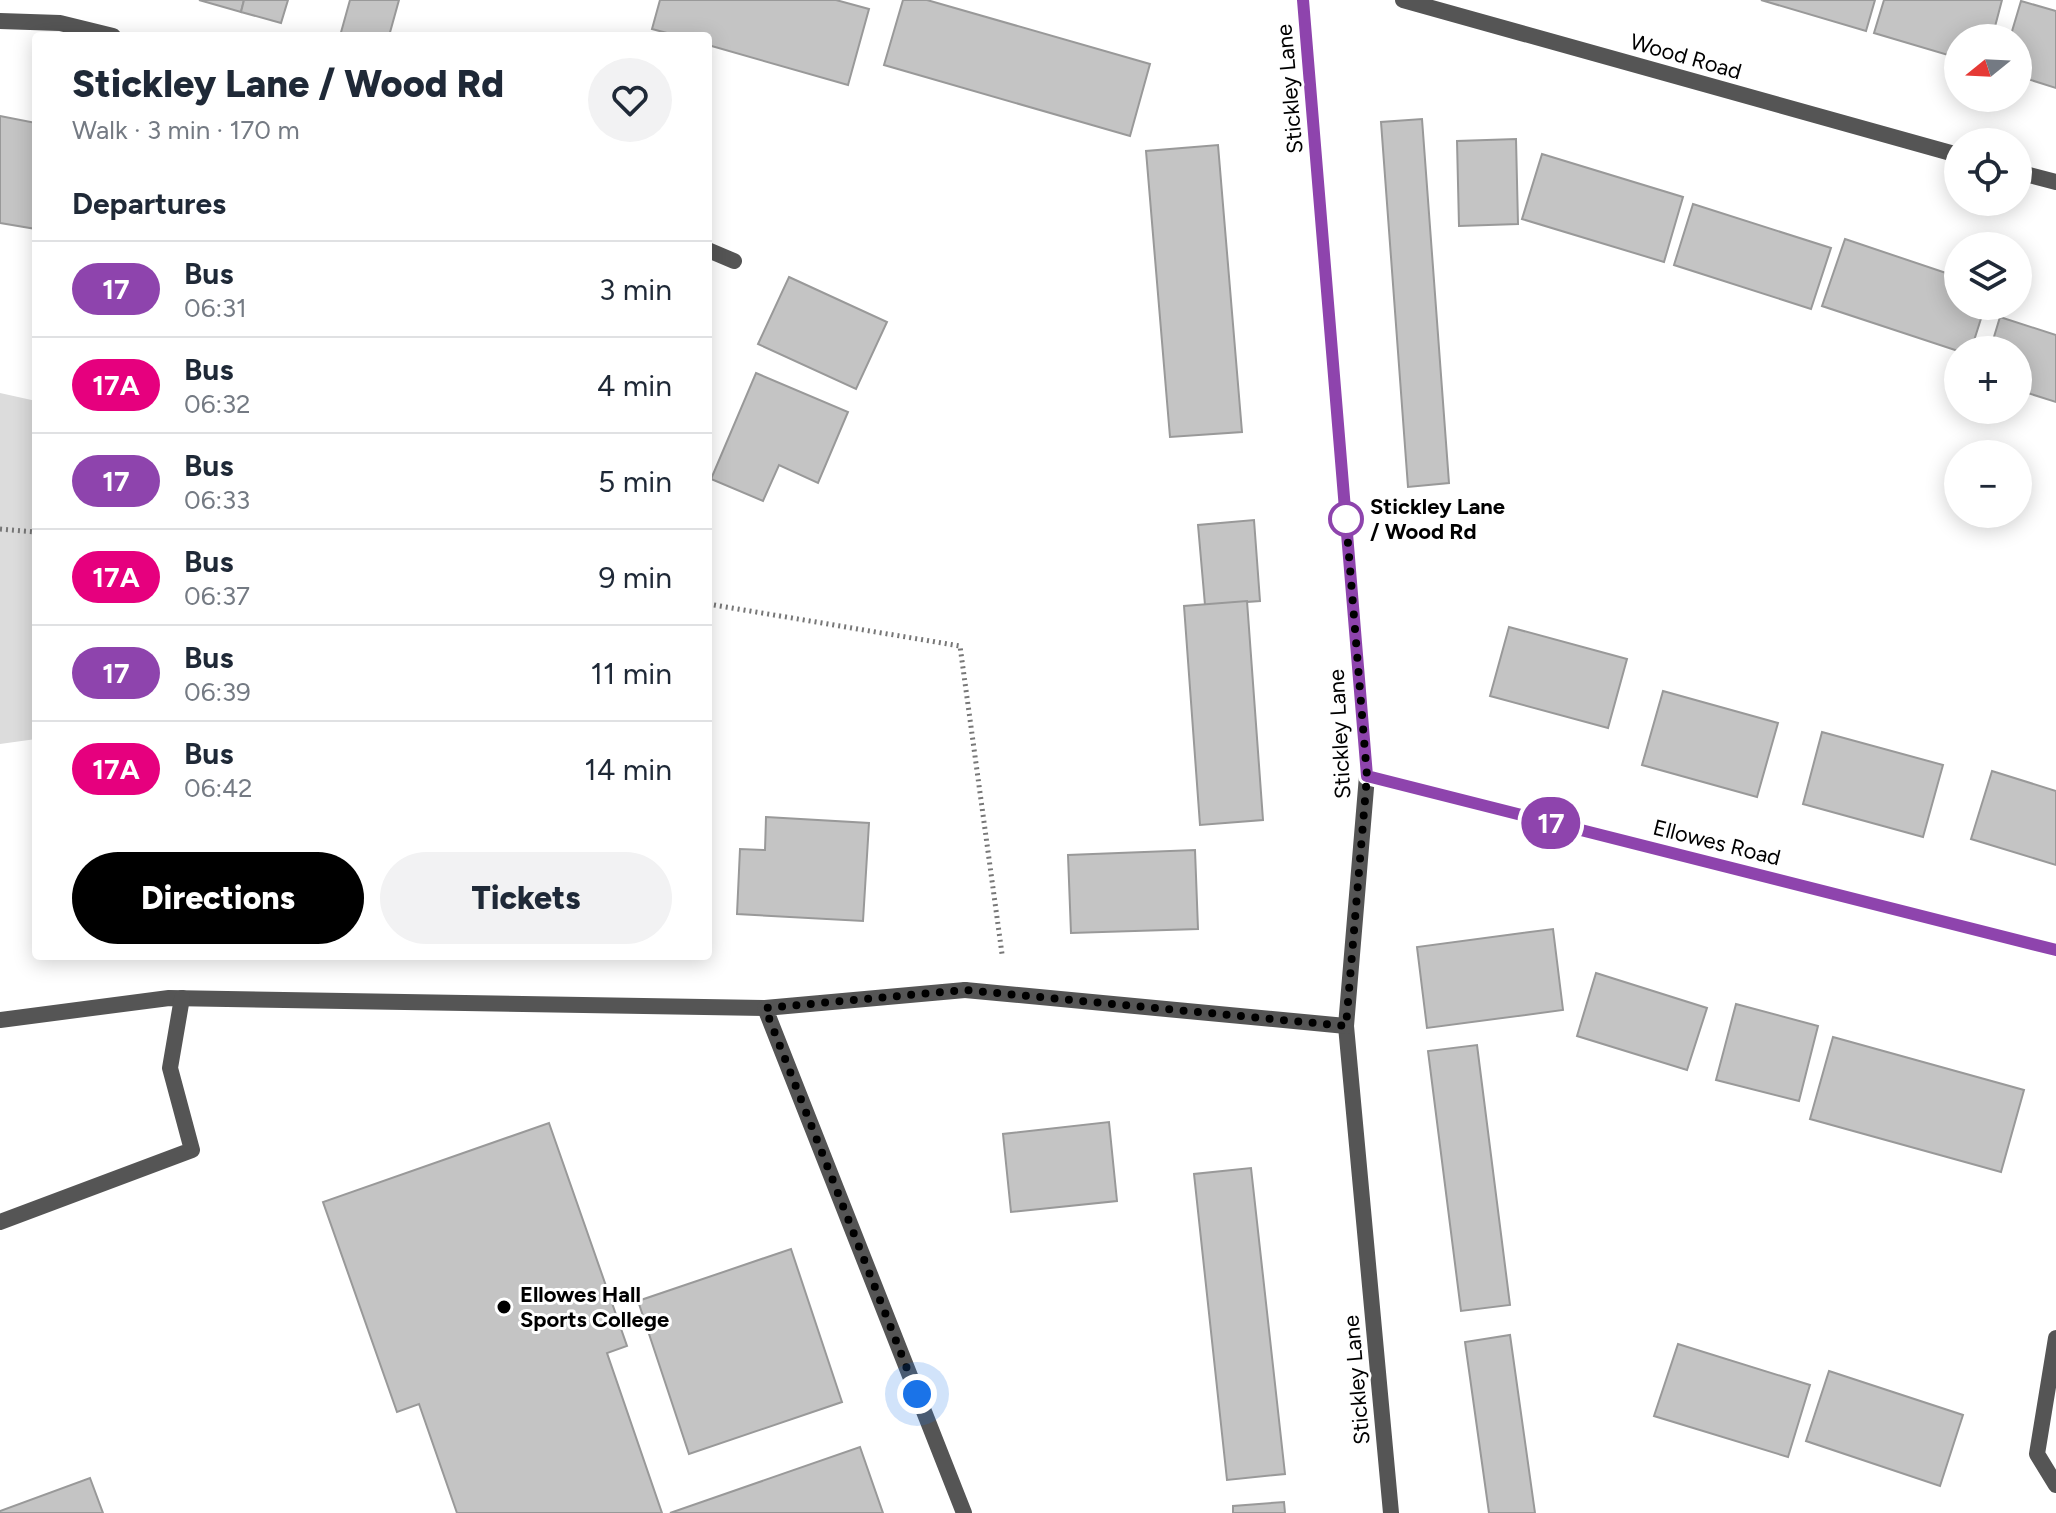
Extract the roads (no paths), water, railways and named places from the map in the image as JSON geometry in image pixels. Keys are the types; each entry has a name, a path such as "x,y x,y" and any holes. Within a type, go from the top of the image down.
{"street":[{"name":"Stickley Lane","path":"1303,0 1367,776 1346,1026 1391,1513"},
{"name":"Wood Road","path":"1403,0 1944,151"},
{"path":"0,21 60,23 97,32"},
{"path":"2032,176 2056,182"},
{"path":"712,252 734,261"},
{"name":"Ellowes Road","path":"1367,776 2056,950"},
{"path":"0,1020 182,998 765,1008 965,990 1346,1026"},
{"path":"0,1222 192,1150 170,1068 182,998"},
{"path":"765,1008 964,1513"},
{"path":"2056,1338 2037,1454 2056,1485"}],"place":[{"name":"Stickley Lane / Wood Rd","path":"1346,519"},
{"name":"Ellowes Hall Sports College","path":"504,1307"}]}
